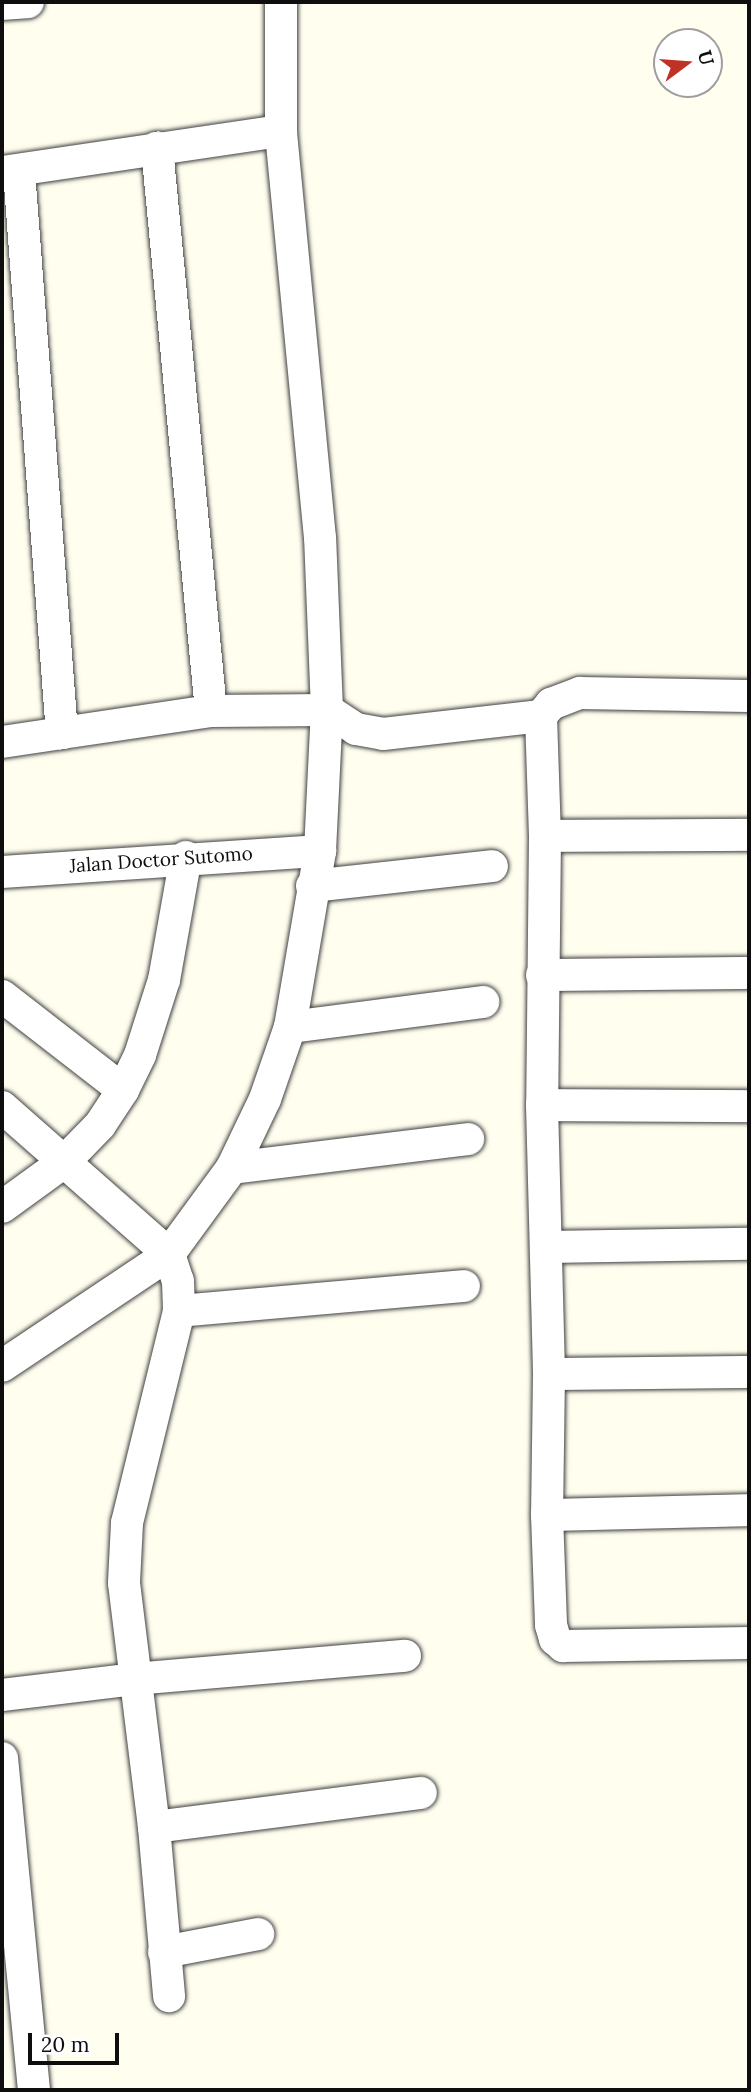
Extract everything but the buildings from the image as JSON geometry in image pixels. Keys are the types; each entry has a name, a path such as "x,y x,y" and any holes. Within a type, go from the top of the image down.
{"street":[{"path":"2,4 28,2"},
{"path":"2,1366 169,1254 232,1168 265,1100 290,1027 299,986 312,886 320,851 327,710 320,538 281,131 281,2"},
{"path":"62,733 10,172 281,131"},
{"path":"157,148 211,712"},
{"path":"749,696 580,693 551,704 541,716 545,836 541,975 542,1105 548,1247 547,1515 551,1625 555,1639 563,1646 749,1643"},
{"path":"2,742 211,712 327,710 369,733 541,716"},
{"path":"545,836 749,835"},
{"name":"Jalan Doctor Sutomo","path":"2,872 186,857 320,851"},
{"path":"2,1207 64,1162 100,1125 123,1090 140,1055 164,980 186,857"},
{"path":"312,886 492,866"},
{"path":"541,975 749,973"},
{"path":"2,996 123,1090"},
{"path":"290,1027 483,1002"},
{"path":"542,1105 749,1106"},
{"path":"2,1107 169,1254 178,1281 178,1311 125,1542 124,1583 154,1827 169,1996"},
{"path":"232,1168 468,1139"},
{"path":"548,1247 749,1244"},
{"path":"178,1311 464,1286"},
{"path":"549,1374 749,1372"},
{"path":"547,1515 749,1510"},
{"path":"2,1695 134,1679 405,1656"},
{"path":"2,1758 34,2090"},
{"path":"154,1827 421,1793"},
{"path":"164,1952 258,1934"}]}
